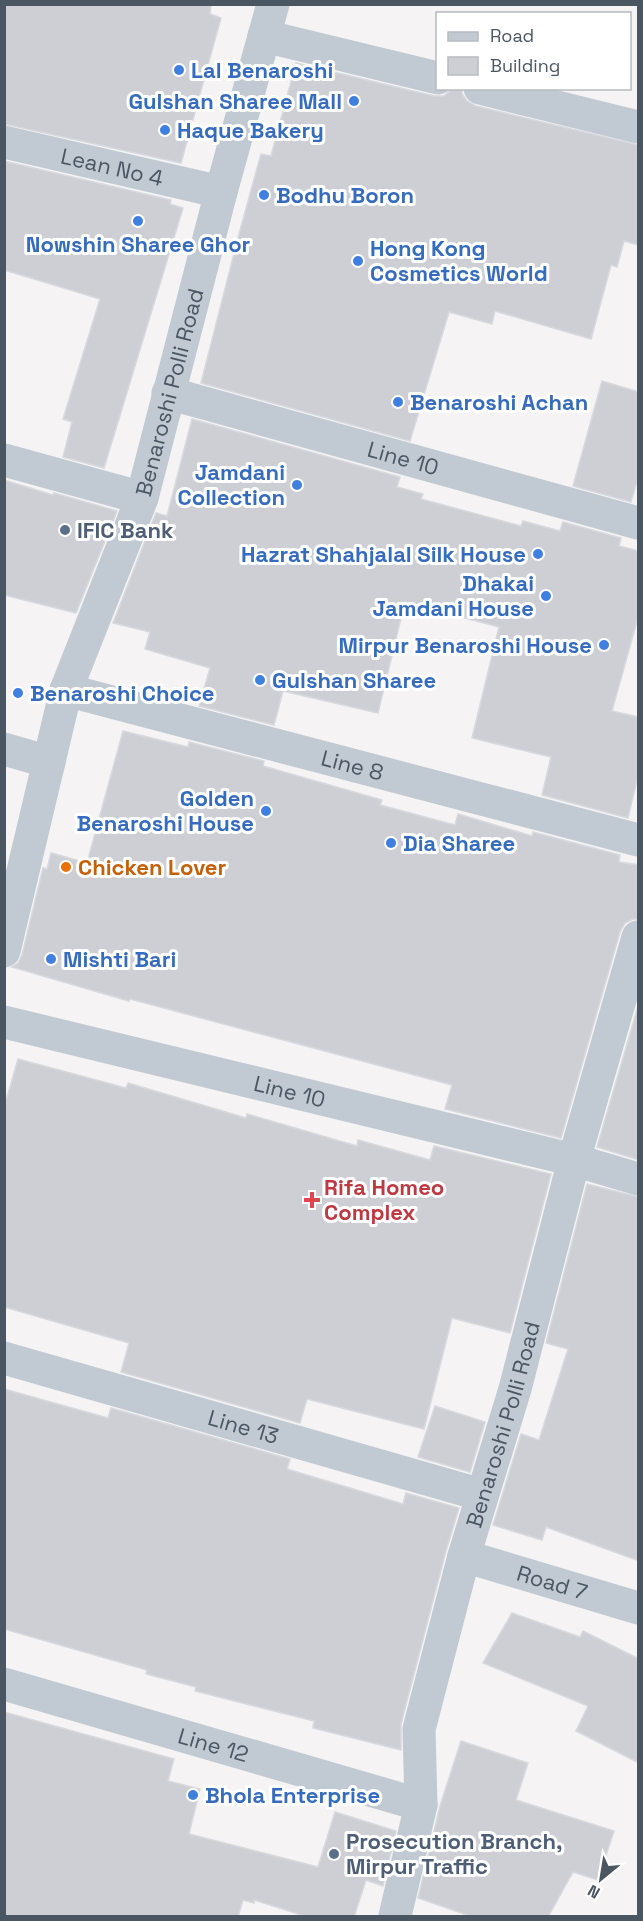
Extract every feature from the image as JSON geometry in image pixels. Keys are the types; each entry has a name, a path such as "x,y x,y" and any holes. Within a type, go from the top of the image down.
{"street":[{"name":"Benaroshi Polli Road","path":"4,951 17,840 49,762 66,690 142,498 221,192 273,4"},
{"path":"264,36 436,78"},
{"path":"488,90 639,127"},
{"name":"Lean No 4","path":"4,141 221,192"},
{"name":"Line 10","path":"168,393 639,523"},
{"path":"4,460 142,498"},
{"name":"Line 8","path":"66,690 639,840"},
{"path":"4,749 49,762"},
{"name":"Benaroshi Polli Road","path":"396,1917 420,1805 419,1729 464,1556 515,1389 574,1160 639,937"},
{"name":"Line 10","path":"4,1022 574,1160 639,1179"},
{"name":"Line 13","path":"4,1358 482,1495"},
{"name":"Road 7","path":"464,1556 639,1608"},
{"name":"Line 12","path":"4,1684 420,1805"}],"building":[{"path":"4,4 211,4 210,14 221,18 181,163 4,124"},
{"path":"296,63 434,96 444,96 451,90 462,90 467,101 476,106 639,145 639,245 624,241 617,267 611,265 591,339 495,311 492,324 449,312 410,441 201,383 261,154 271,156"},
{"path":"4,161 171,200 170,204 183,208 104,468 63,457 72,422 63,419 100,299 4,270"},
{"path":"602,381 639,392 639,475 631,502 573,486"},
{"path":"192,419 400,477 397,487 423,494 421,499 521,526 523,521 560,531 563,522 621,538 619,546 639,551 639,614 612,711 639,717 639,772 628,818 542,795 551,757 472,738 499,627 405,602 378,713 283,691 274,725 199,706 210,668 145,649 150,632 113,623 156,513 167,516"},
{"path":"4,480 117,511 76,613 4,595"},
{"path":"123,731 188,747 189,742 264,761 263,766 382,800 380,805 455,825 458,814 532,836 533,832 620,855 619,862 639,865 639,919 625,923 620,932 561,1138 445,1109 452,1085 130,999 129,1001 12,967 18,963 22,955 43,868 47,869 51,853 87,863"},
{"path":"639,1003 639,1160 597,1147"},
{"path":"18,1059 126,1088 128,1083 246,1118 247,1114 357,1146 358,1140 430,1160 434,1146 551,1174 510,1333 452,1318 424,1429 307,1399 300,1423 121,1372 129,1343 4,1307 4,1108"},
{"path":"587,1184 639,1197 639,1561 546,1527 542,1540 493,1525 521,1434 539,1440 568,1349 546,1343"},
{"path":"4,1389 108,1418 111,1408 290,1459 287,1469 403,1504 406,1493 459,1508 401,1724 401,1750 313,1728 314,1721 195,1691 196,1687 146,1674 147,1670 4,1629"},
{"path":"435,1406 485,1422 470,1472 418,1457"},
{"path":"512,1613 580,1637 583,1631 639,1659 639,1763 576,1731 588,1706 483,1663"},
{"path":"4,1712 174,1759 168,1781 200,1789 189,1834 318,1867 335,1812 396,1831 383,1886 366,1880 354,1917 308,1917 254,1900 254,1903 243,1900 238,1917 4,1917"},
{"path":"461,1741 528,1763 516,1800 614,1831 598,1880 573,1872 548,1917 473,1917 418,1898 440,1806"}],"place":[{"name":"Lal Benaroshi","path":"179,70"},
{"name":"Gulshan Sharee Mall","path":"354,101"},
{"name":"Haque Bakery","path":"165,130"},
{"name":"Bodhu Boron","path":"264,195"},
{"name":"Nowshin Sharee Ghor","path":"138,221"},
{"name":"Hong Kong Cosmetics World","path":"358,261"},
{"name":"Benaroshi Achan","path":"398,402"},
{"name":"Jamdani Collection","path":"297,485"},
{"name":"IFIC Bank","path":"65,530"},
{"name":"Hazrat Shahjalal Silk House","path":"538,554"},
{"name":"Dhakai Jamdani House","path":"546,596"},
{"name":"Mirpur Benaroshi House","path":"604,645"},
{"name":"Gulshan Sharee","path":"260,680"},
{"name":"Benaroshi Choice","path":"18,693"},
{"name":"Golden Benaroshi House","path":"266,811"},
{"name":"Dia Sharee","path":"391,843"},
{"name":"Chicken Lover","path":"66,867"},
{"name":"Mishti Bari","path":"51,959"},
{"name":"Rifa Homeo Complex","path":"312,1200"},
{"name":"Bhola Enterprise","path":"193,1795"},
{"name":"Prosecution Branch, Mirpur Traffic","path":"334,1854"}]}
